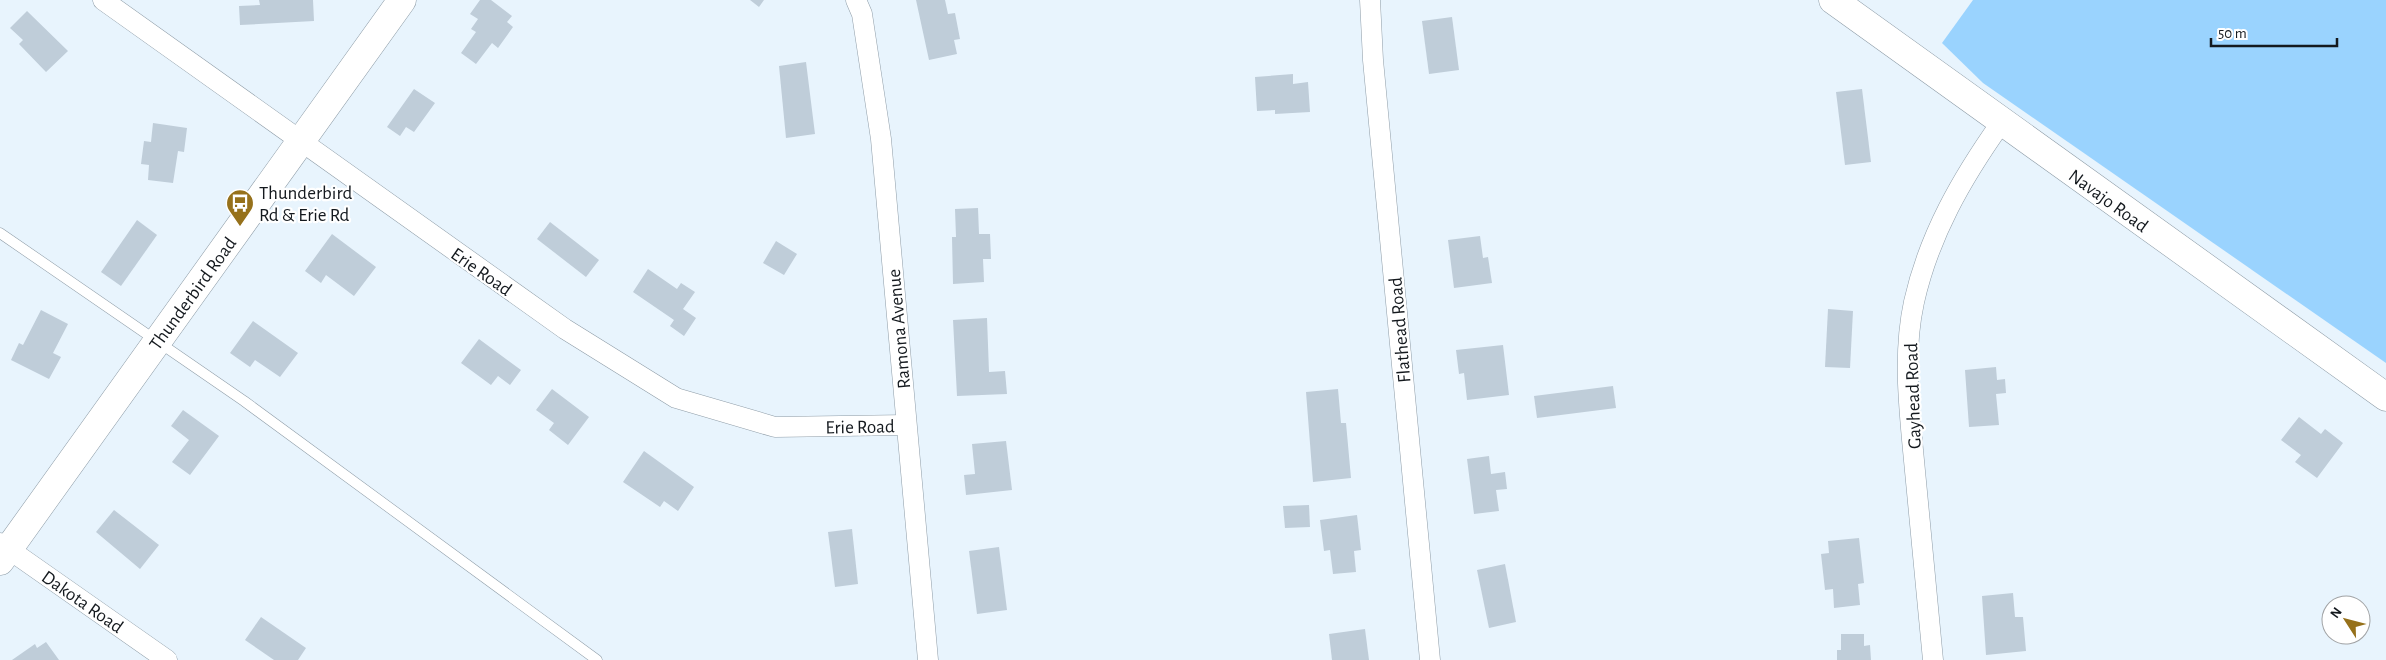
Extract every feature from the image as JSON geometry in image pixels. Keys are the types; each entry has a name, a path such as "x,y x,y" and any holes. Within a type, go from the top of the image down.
{"main road":[{"name":"Thunderbird Road","path":"3,551 157,342 402,0"},
{"name":"Navajo Road","path":"1833,0 2386,398"}],"street":[{"name":"Erie Road","path":"103,0 565,329 676,398 775,427 906,425"},
{"name":"Ramona Avenue","path":"856,0 862,14 881,139 928,660"},
{"name":"Flathead Road","path":"1370,0 1374,69 1430,660"},
{"name":"Gayhead Road","path":"1933,660 1910,416 1908,362 1914,303 1927,254 1948,205 1971,166 2001,122"},
{"name":"Dakota Road","path":"3,551 167,660"}],"lane":[{"path":"0,233 252,407 596,660"}],"shaded area":[{"path":"1973,0 2386,0 2386,363 1983,83 1942,43"}],"building":[{"path":"259,0 313,0 314,21 240,25 239,6 260,5"},
{"path":"480,0 491,0 512,16 507,22 513,27 498,48 492,43 476,64 461,53 476,32 471,29 478,19 470,14"},
{"path":"750,0 764,0 759,7"},
{"path":"916,0 945,0 948,14 955,13 960,39 954,40 957,54 929,60"},
{"path":"27,11 68,51 46,72 19,44 23,40 10,28"},
{"path":"1452,17 1459,70 1429,74 1422,21"},
{"path":"806,62 815,134 786,138 779,66"},
{"path":"1293,74 1293,84 1308,82 1310,112 1275,114 1275,110 1257,111 1255,77"},
{"path":"414,89 435,103 414,132 406,127 400,136 387,127"},
{"path":"1862,89 1871,162 1845,165 1836,92"},
{"path":"153,123 187,128 184,152 178,151 173,183 148,180 149,165 141,164 144,141 151,142"},
{"path":"978,208 979,234 990,234 991,259 983,259 984,282 953,284 952,237 956,237 955,209"},
{"path":"137,220 157,235 121,286 101,272"},
{"path":"550,222 599,260 586,277 537,239"},
{"path":"332,234 376,267 354,296 326,275 321,283 305,271"},
{"path":"1480,236 1483,258 1488,257 1492,283 1454,288 1448,240"},
{"path":"776,241 797,254 784,275 763,263"},
{"path":"648,269 677,289 681,283 695,292 683,309 696,318 684,336 670,326 674,320 633,292"},
{"path":"1828,309 1853,311 1850,368 1825,367"},
{"path":"41,310 68,324 53,353 61,357 49,379 11,360 19,343 23,345"},
{"path":"987,318 989,372 1005,371 1007,394 957,396 953,320"},
{"path":"253,321 298,353 280,377 255,360 250,367 230,353"},
{"path":"479,339 521,370 510,385 498,376 491,385 461,363"},
{"path":"1503,345 1509,395 1467,400 1464,373 1459,374 1456,350"},
{"path":"1996,367 1997,380 2005,379 2006,393 1996,394 1999,425 1969,427 1965,370"},
{"path":"1613,386 1616,408 1537,418 1534,396"},
{"path":"552,389 589,417 568,445 549,430 554,423 536,410"},
{"path":"1338,389 1341,423 1346,423 1351,478 1313,482 1306,392"},
{"path":"183,410 219,436 190,475 172,462 189,440 171,426"},
{"path":"2299,417 2321,434 2325,429 2343,443 2317,478 2295,462 2301,455 2281,440"},
{"path":"1006,441 1012,490 966,495 964,475 975,474 972,444"},
{"path":"644,451 694,487 678,511 664,501 660,507 623,482"},
{"path":"1489,456 1491,474 1505,472 1507,489 1496,490 1499,511 1474,514 1467,459"},
{"path":"1309,505 1310,527 1285,528 1283,506"},
{"path":"114,510 159,545 140,569 96,532"},
{"path":"1357,515 1361,550 1354,551 1356,572 1333,574 1330,550 1324,551 1320,520"},
{"path":"852,529 858,584 835,587 828,532"},
{"path":"1859,538 1864,583 1858,584 1860,605 1834,608 1833,589 1825,590 1821,554 1829,553 1828,541"},
{"path":"999,547 1007,610 977,614 969,551"},
{"path":"1505,564 1516,622 1489,628 1477,570"},
{"path":"2013,593 2015,617 2023,617 2026,651 1986,655 1982,596"},
{"path":"261,617 306,648 298,660 274,660 245,640"},
{"path":"1365,629 1369,660 1332,660 1329,634"},
{"path":"1841,634 1864,634 1864,646 1870,645 1871,660 1837,660 1837,650 1841,650"},
{"path":"46,642 59,660 12,660 35,644 37,648"}],"place":[{"name":"Thunderbird Rd & Erie Rd","path":"240,227"}]}
